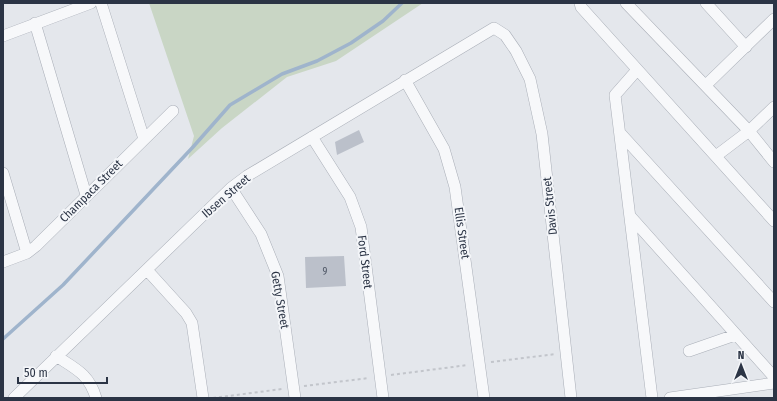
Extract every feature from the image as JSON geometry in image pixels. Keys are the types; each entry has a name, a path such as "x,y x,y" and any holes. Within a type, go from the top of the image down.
{"street":[{"path":"3,36 91,3"},
{"path":"100,3 144,139"},
{"path":"580,3 581,7 637,70 774,221"},
{"path":"626,3 749,131 774,162"},
{"path":"706,3 746,47"},
{"path":"706,85 774,19"},
{"path":"35,23 86,196"},
{"name":"Ibsen Street","path":"14,398 231,188 247,176 494,28"},
{"name":"Davis Street","path":"494,28 505,35 516,51 530,79 542,134 571,398"},
{"path":"637,70 615,95 621,134 652,398"},
{"name":"Ellis Street","path":"405,80 444,149 451,168 455,187 484,398"},
{"path":"716,156 749,131 774,106"},
{"name":"Champaca Street","path":"3,262 27,252 173,111"},
{"path":"621,134 774,302"},
{"name":"Ford Street","path":"312,137 350,197 361,227 383,398"},
{"path":"4,181 27,252"},
{"name":"Getty Street","path":"231,188 245,207 261,234 278,276 295,398"},
{"path":"630,216 774,377"},
{"path":"147,270 186,313 192,323 203,398"},
{"path":"689,351 735,335"},
{"path":"56,356 84,375 93,386 96,398"},
{"path":"670,398 774,383"}],"green space":[{"path":"149,3 423,3 336,61 287,77 222,128 188,159 194,136"}],"building":[{"path":"359,130 364,142 337,155 335,142"},
{"path":"344,256 346,286 306,288 305,257"}],"waterway":[{"path":"3,339 63,285 193,147 230,105 282,74 317,61 351,43 383,21 402,3"}]}
